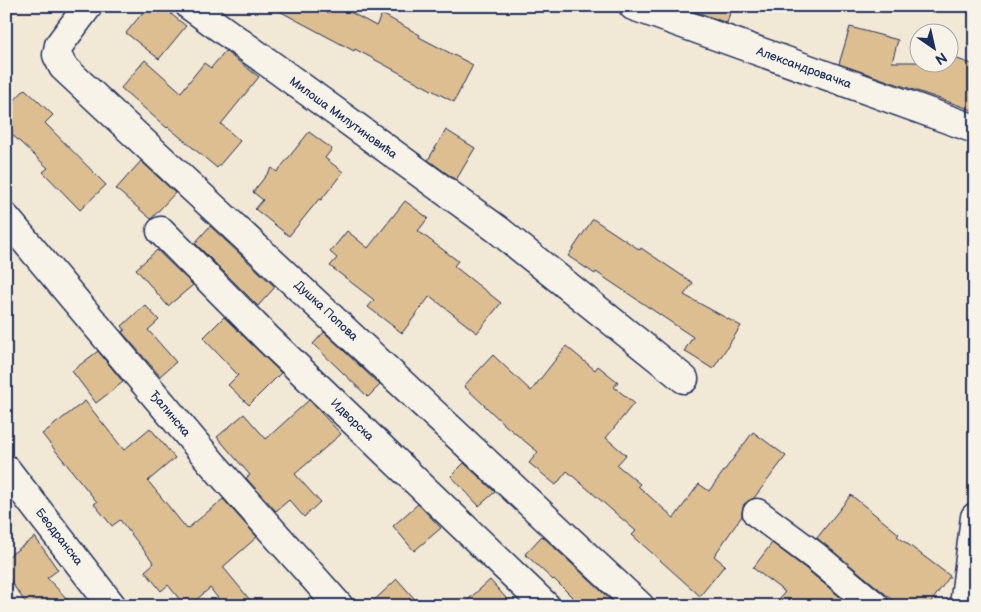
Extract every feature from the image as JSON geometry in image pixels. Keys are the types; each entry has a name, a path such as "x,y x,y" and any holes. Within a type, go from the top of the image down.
{"street":[{"name":"Душка Попова","path":"88,6 59,45 57,55 63,66 640,606"},
{"name":"Милоша Милутиновића","path":"190,6 497,229 684,379"},
{"name":"Александровачка","path":"633,6 975,129"},
{"name":"Ђалинска","path":"6,218 211,462 339,606"},
{"name":"Идворска","path":"161,231 268,339 546,606"},
{"name":"Беодранска","path":"6,469 112,606"},
{"path":"757,513 876,606"},
{"path":"964,606 975,517"}],"building":[{"path":"148,6 175,6 171,14 186,26 159,59 126,33"},
{"path":"270,6 339,6 376,26 382,14 420,35 419,37 473,65 454,102"},
{"path":"680,6 732,6 727,23"},
{"path":"850,27 898,40 892,62 908,62 908,72 958,72 958,59 975,65 975,111 839,64"},
{"path":"225,51 259,77 221,124 240,141 217,168 121,88 145,60 181,92 204,63 211,68"},
{"path":"25,89 53,115 45,123 106,185 80,210 43,172 48,168 6,129 6,109"},
{"path":"446,130 475,148 456,180 428,160"},
{"path":"309,132 332,149 325,158 343,172 289,236 255,209 263,200 253,192 272,168 277,172"},
{"path":"141,161 175,193 151,219 116,189"},
{"path":"405,201 428,218 418,231 458,261 454,266 501,303 477,333 430,296 402,333 368,307 374,300 330,266 337,258 330,252 347,231 368,248"},
{"path":"593,219 693,283 684,295 741,326 713,369 684,351 693,337 596,272 595,274 568,256"},
{"path":"210,226 275,287 258,306 195,243"},
{"path":"157,250 193,285 168,306 136,269"},
{"path":"145,305 159,320 148,330 176,362 160,376 122,332 125,330 122,326"},
{"path":"224,317 281,373 249,405 228,385 238,375 203,338"},
{"path":"324,332 380,385 368,397 313,344"},
{"path":"566,346 595,370 598,366 618,382 614,387 634,403 606,438 626,455 617,465 640,484 638,486 674,518 699,484 709,491 753,432 786,456 754,498 744,504 742,516 714,556 725,565 700,596 632,535 636,531 567,471 556,485 529,463 538,452 505,425 464,386 493,355 531,391"},
{"path":"98,351 123,382 96,403 72,371"},
{"path":"309,400 341,434 295,474 320,502 304,517 289,500 276,511 246,478 250,475 217,437 244,414 266,439"},
{"path":"85,401 124,450 150,428 175,458 148,481 187,529 223,499 257,537 223,567 255,606 224,606 210,588 189,606 185,606 168,585 161,591 145,571 154,563 120,520 112,526 94,504 97,502 42,434"},
{"path":"464,463 495,492 479,506 451,476"},
{"path":"851,495 899,534 897,536 950,576 928,606 900,606 817,538"},
{"path":"418,504 441,528 414,551 393,526"},
{"path":"542,536 617,606 581,606 525,554"},
{"path":"35,537 58,570 47,578 74,606 28,606 6,575 6,558"},
{"path":"772,543 846,602 843,606 773,606 785,592 753,568"},
{"path":"397,579 421,606 368,606"},
{"path":"490,580 513,606 461,606"}]}
